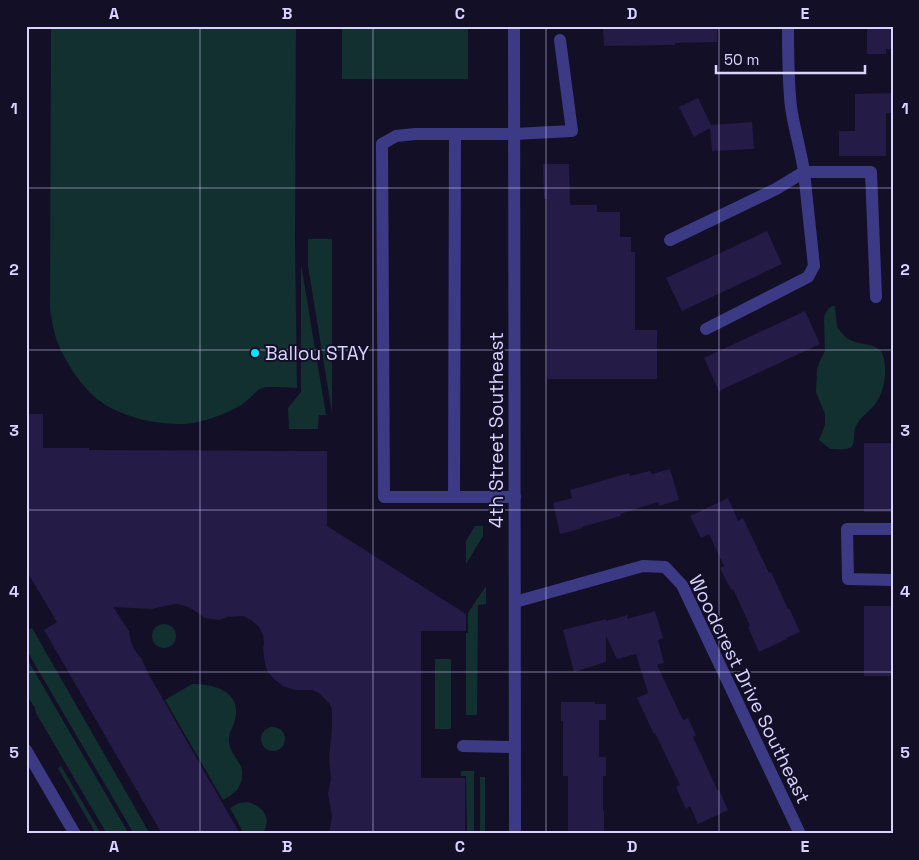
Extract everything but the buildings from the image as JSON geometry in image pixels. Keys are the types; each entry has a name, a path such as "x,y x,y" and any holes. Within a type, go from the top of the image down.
{"street":[{"name":"4th Street Southeast","path":"514,26 515,834"},
{"path":"706,329 808,277 814,266 802,157 792,108 788,60 788,26"},
{"path":"515,497 384,497 382,144 396,136 415,134 514,134 572,131 560,40"},
{"path":"454,497 455,134"},
{"path":"670,240 776,189 804,172 871,172 876,297"},
{"path":"893,529 847,529 848,579 893,580"},
{"name":"Woodcrest Drive Southeast","path":"515,602 643,566 665,567 682,585 800,834"},
{"path":"463,746 515,747"},
{"path":"27,752 75,834"}],"green space":[{"path":"51,26 296,26 295,239 297,388 262,388 244,403 219,416 195,423 170,424 136,418 109,407 91,394 75,375 57,342 50,309"},
{"path":"342,26 468,26 468,79 342,79"},
{"path":"308,239 332,239 332,413 308,266"},
{"path":"301,264 326,415 319,415 318,429 289,429 288,408 301,392"},
{"path":"832,306 835,306 837,327 842,333 852,341 876,347 882,353 885,364 884,385 880,397 857,424 852,446 845,449 830,449 819,440 825,425 825,414 816,392 817,370 825,351 824,317"},
{"path":"475,526 483,526 483,536 466,564 466,541"},
{"path":"486,586 486,604 478,605 477,715 466,715 466,633 468,633 468,613"},
{"path":"164,624 172,628 176,636 172,644 164,648 156,644 152,636 156,628"},
{"path":"32,628 150,834 134,834 26,649 26,632"},
{"path":"26,657 129,834 107,834 36,713 26,694"},
{"path":"435,659 451,659 451,729 435,729"},
{"path":"192,684 200,684 224,691 234,702 236,710 235,720 229,742 241,766 242,777 236,791 223,800 165,700"},
{"path":"273,727 282,730 285,739 282,748 273,751 264,748 261,739 264,730"},
{"path":"61,766 101,834 96,834 58,768"},
{"path":"461,771 474,771 474,834 467,834 466,776 461,776"},
{"path":"480,777 485,777 485,834 480,834"},
{"path":"248,802 256,805 265,813 266,828 262,834 244,834 230,808 239,803"}],"place":[{"name":"Ballou STAY","path":"255,353"}]}
